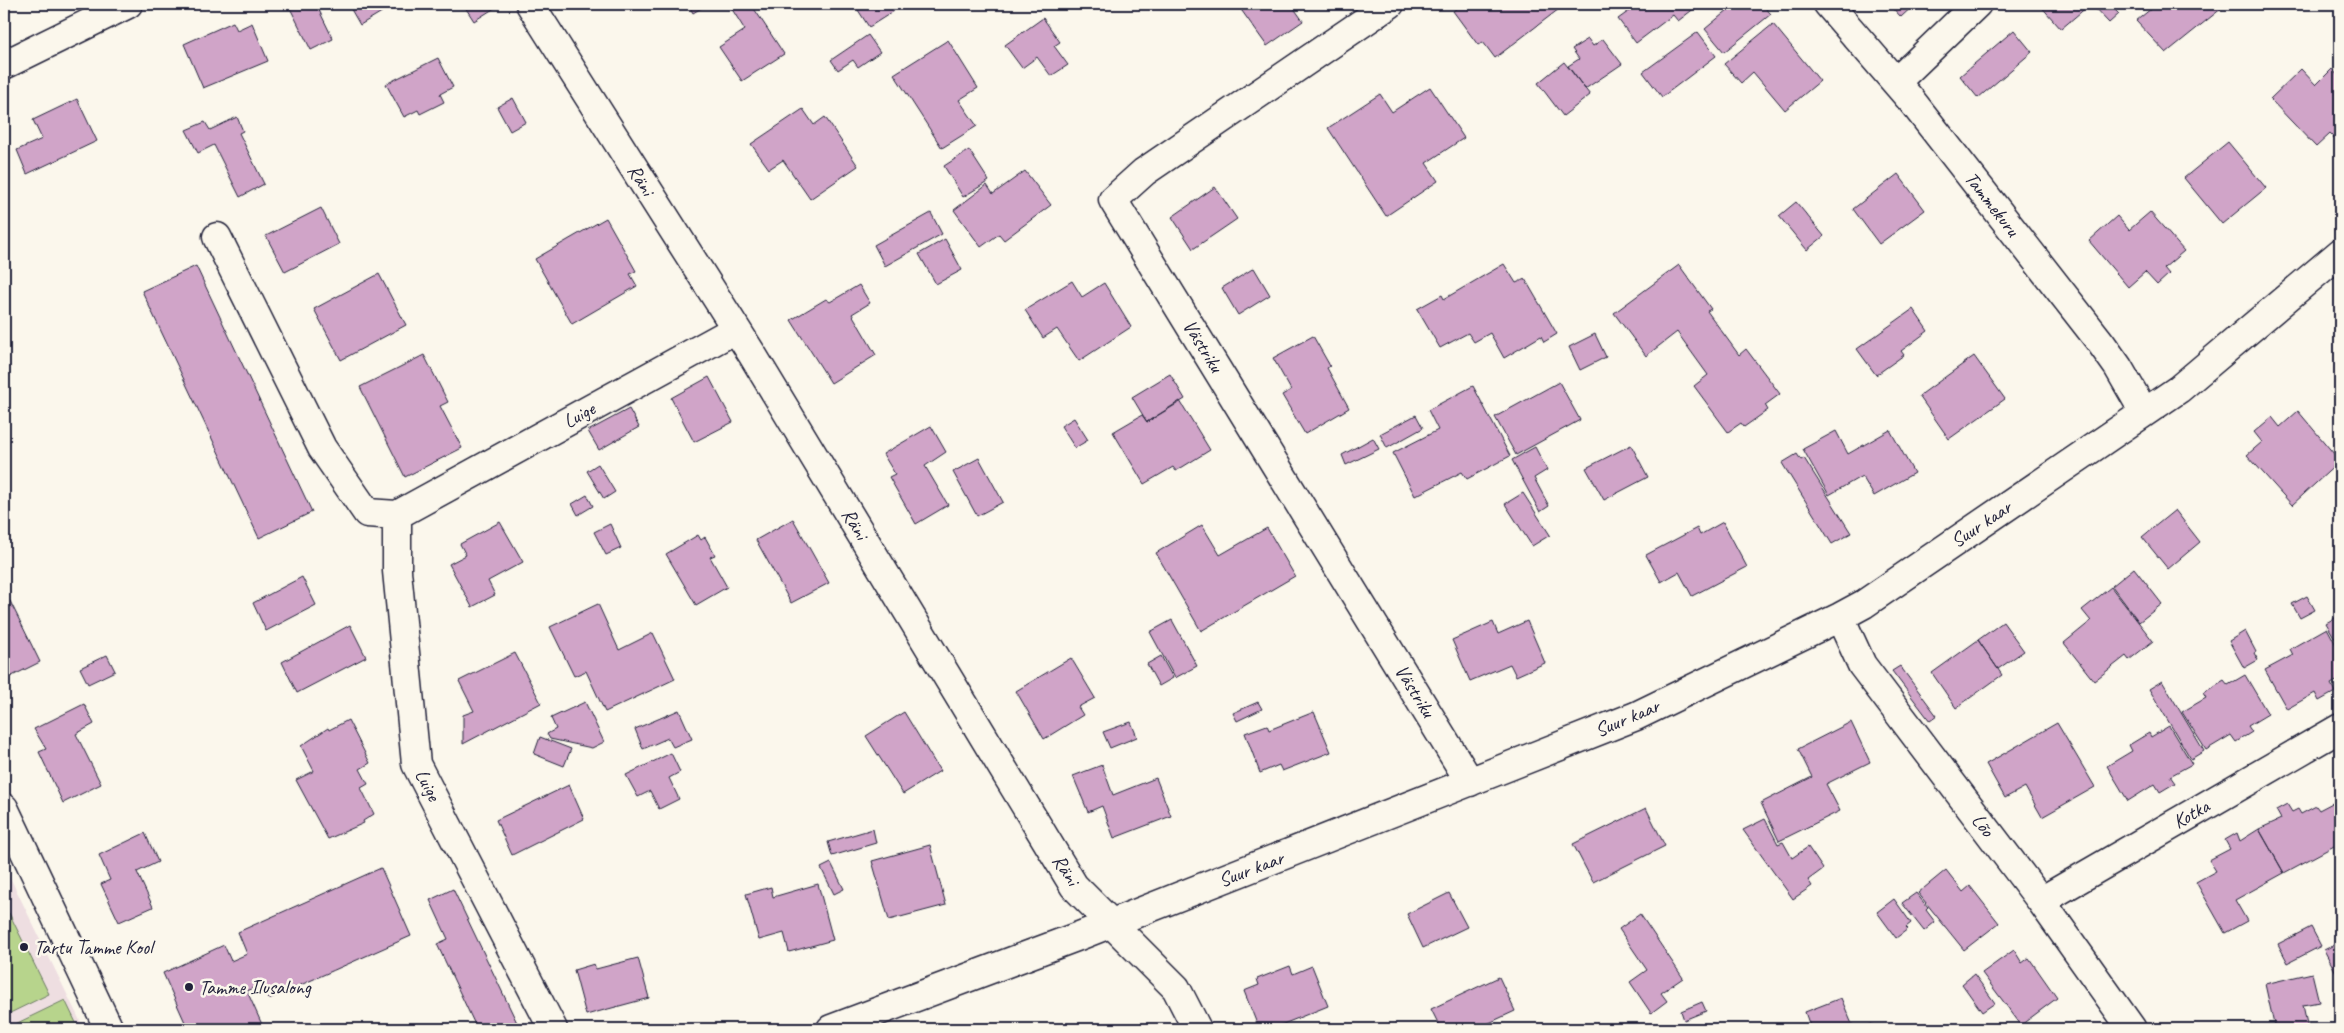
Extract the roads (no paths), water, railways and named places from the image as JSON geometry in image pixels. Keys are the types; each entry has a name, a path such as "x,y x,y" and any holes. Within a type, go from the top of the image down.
{"street":[{"path":"4,66 128,4"},
{"name":"Räni","path":"530,4 736,329 1074,886 1176,988 1197,1029"},
{"name":"Västriku","path":"1390,4 1144,172 1113,200 1470,782"},
{"name":"Tammekuru","path":"1828,4 1896,82 2101,343 2118,367 2144,412"},
{"path":"1896,82 1977,4"},
{"path":"217,237 322,448 367,513 397,515"},
{"name":"Suur kaar","path":"831,1029 1111,924 1636,716 1840,617 1864,604 2179,389 2340,253"},
{"name":"Luige","path":"553,1029 416,764 397,571 397,515 736,329"},
{"name":"Lõo","path":"1840,617 1862,665 2041,901 2132,1029"},
{"name":"Kotka","path":"2041,901 2340,728"},
{"path":"4,808 110,1029"}],"place":[{"name":"Tartu Tamme Kool","path":"24,947"},
{"name":"Tamme Ilusalong","path":"189,987"}]}
